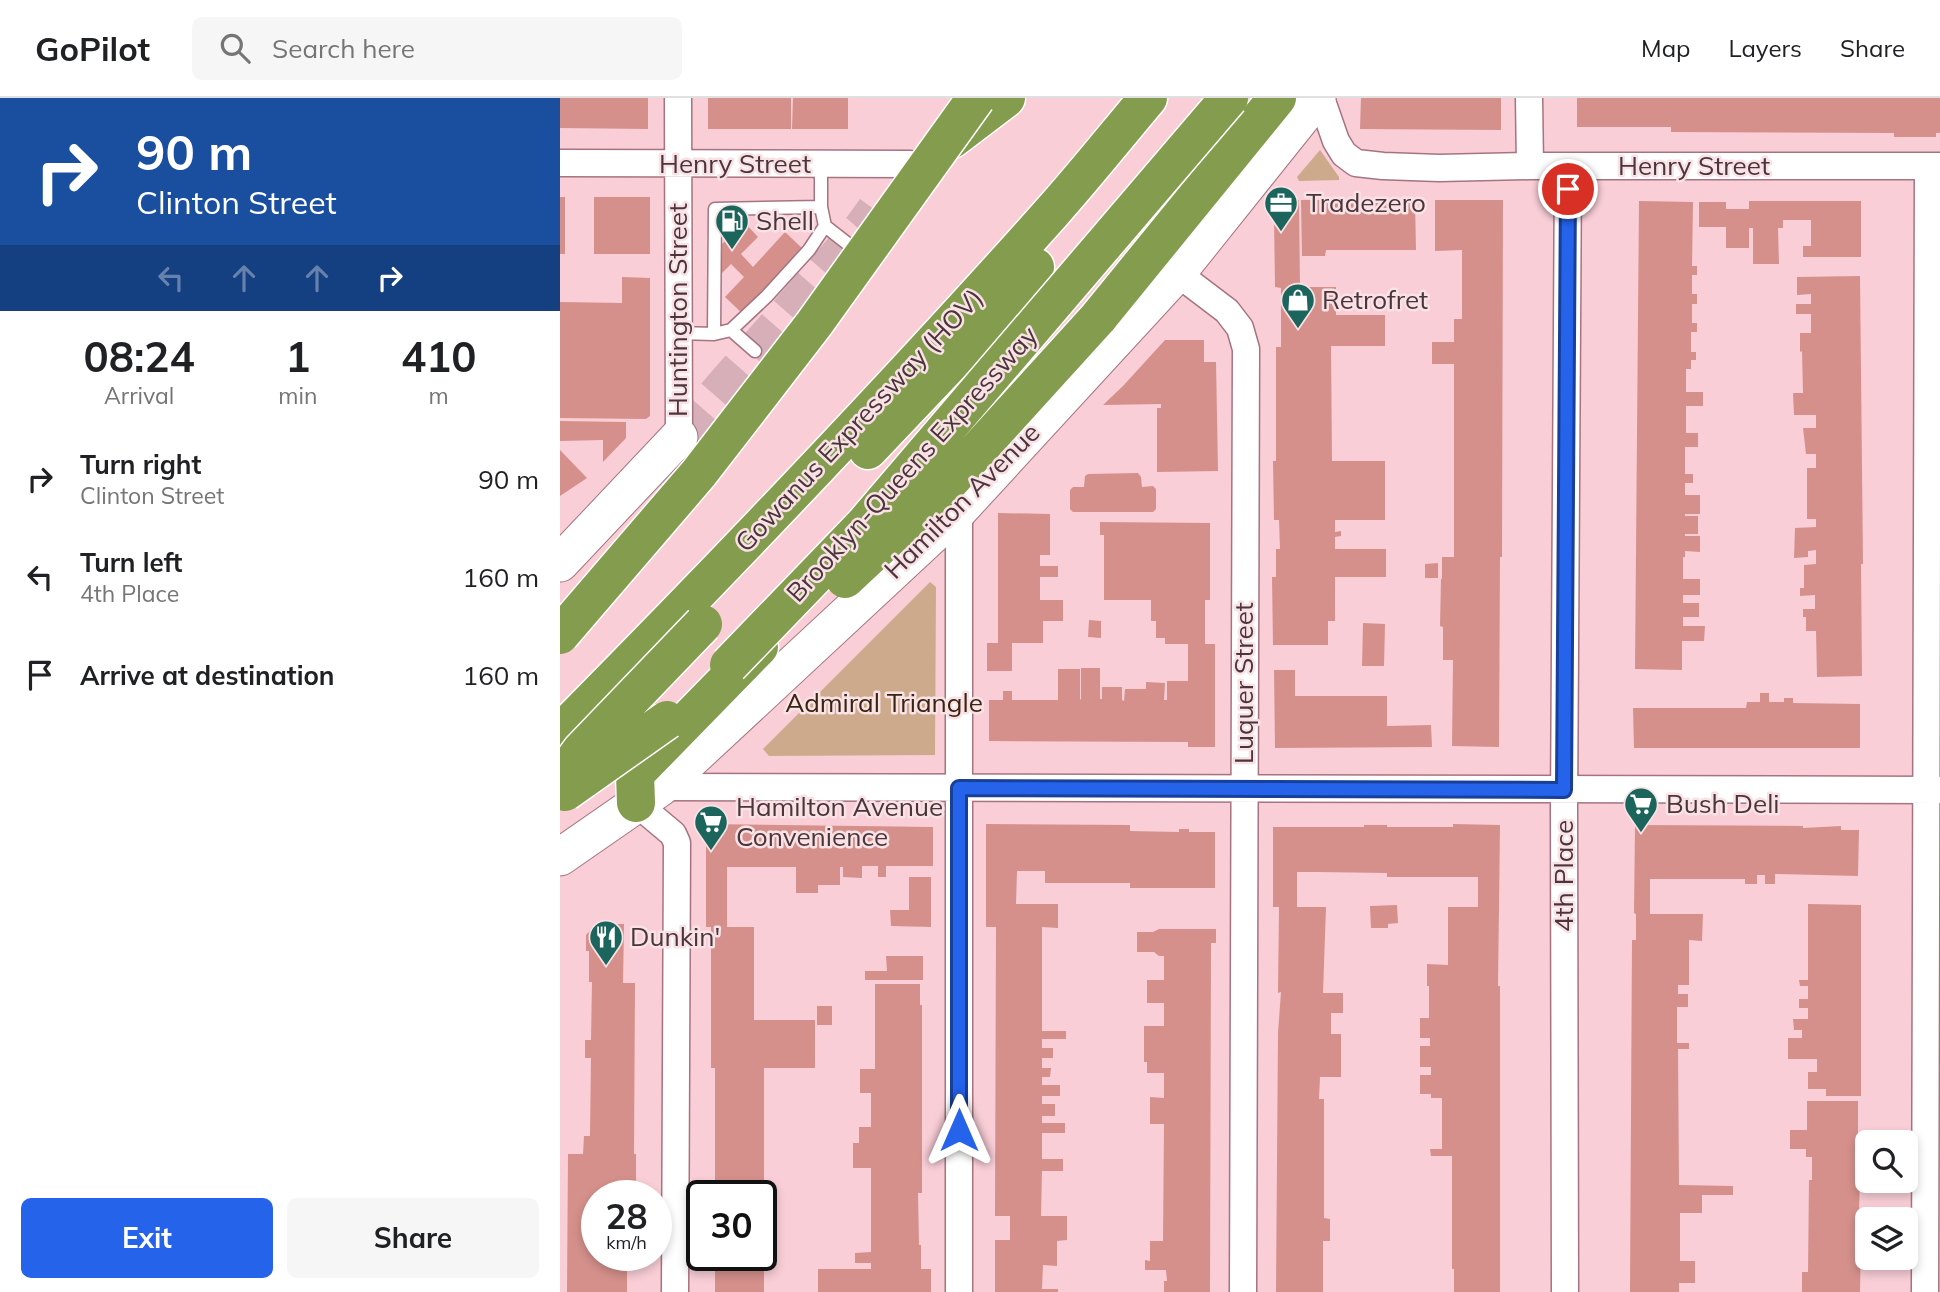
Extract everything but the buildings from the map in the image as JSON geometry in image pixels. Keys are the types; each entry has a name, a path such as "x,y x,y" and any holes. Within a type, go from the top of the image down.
{"highway":[{"path":"560,635 699,473 814,324 976,98"},
{"path":"845,233 973,121 1006,98"},
{"path":"560,780 686,606 938,309 1070,160 1120,98"},
{"name":"Gowanus Expressway (HOV)","path":"560,733 686,606 907,370 1053,210 1147,98"},
{"path":"560,695 686,606 981,331 1177,98"},
{"path":"649,795 635,774 793,612 905,455 974,368 1206,98"},
{"name":"Brooklyn-Queens Expressway","path":"560,795 667,720 729,665 864,525 1229,98"},
{"path":"729,665 802,620 950,481 1098,318 1277,98"}],"main road":[{"name":"Hamilton Avenue","path":"564,849 649,795 959,510 1177,273 1319,98"},
{"path":"560,563 679,437"},
{"path":"560,741 649,795"}],"street":[{"name":"Huntington Street","path":"678,98 679,437"},
{"name":"Henry Street","path":"1319,98 1344,154 1356,163 1383,166 1934,166"},
{"path":"1529,98 1530,166"},
{"name":"Henry Street","path":"560,163 909,164"},
{"name":"4th Place","path":"1565,1292 1564,790 1568,166"},
{"path":"1925,1292 1933,790 1934,166"},
{"name":"Luquer Street","path":"1177,273 1227,311 1240,328 1246,349 1243,1292"},
{"path":"959,510 959,1292"},
{"path":"649,795 959,788 1933,790"},
{"path":"649,795 677,843 676,1292"}],"lane":[{"path":"678,333 714,334 731,330 768,296 809,250 845,233 821,207 821,164"},
{"path":"714,334 715,209 821,207"},
{"path":"731,330 755,351"}],"green space":[{"path":"1320,150 1339,180 1299,181 1297,177"},
{"name":"Admiral Triangle","path":"930,582 936,587 935,755 769,756 763,749"}],"tunnel":[{"path":"679,437 875,210"}],"place":[{"name":"Tradezero","path":"1281,233"},
{"name":"Shell","path":"732,251"},
{"name":"Retrofret","path":"1298,330"},
{"name":"Bush Deli","path":"1641,834"},
{"name":"Hamilton Avenue Convenience","path":"711,852"},
{"name":"Dunkin'","path":"606,967"}],"route":[{"path":"959,1130 959,788 1564,790 1568,189"}]}
